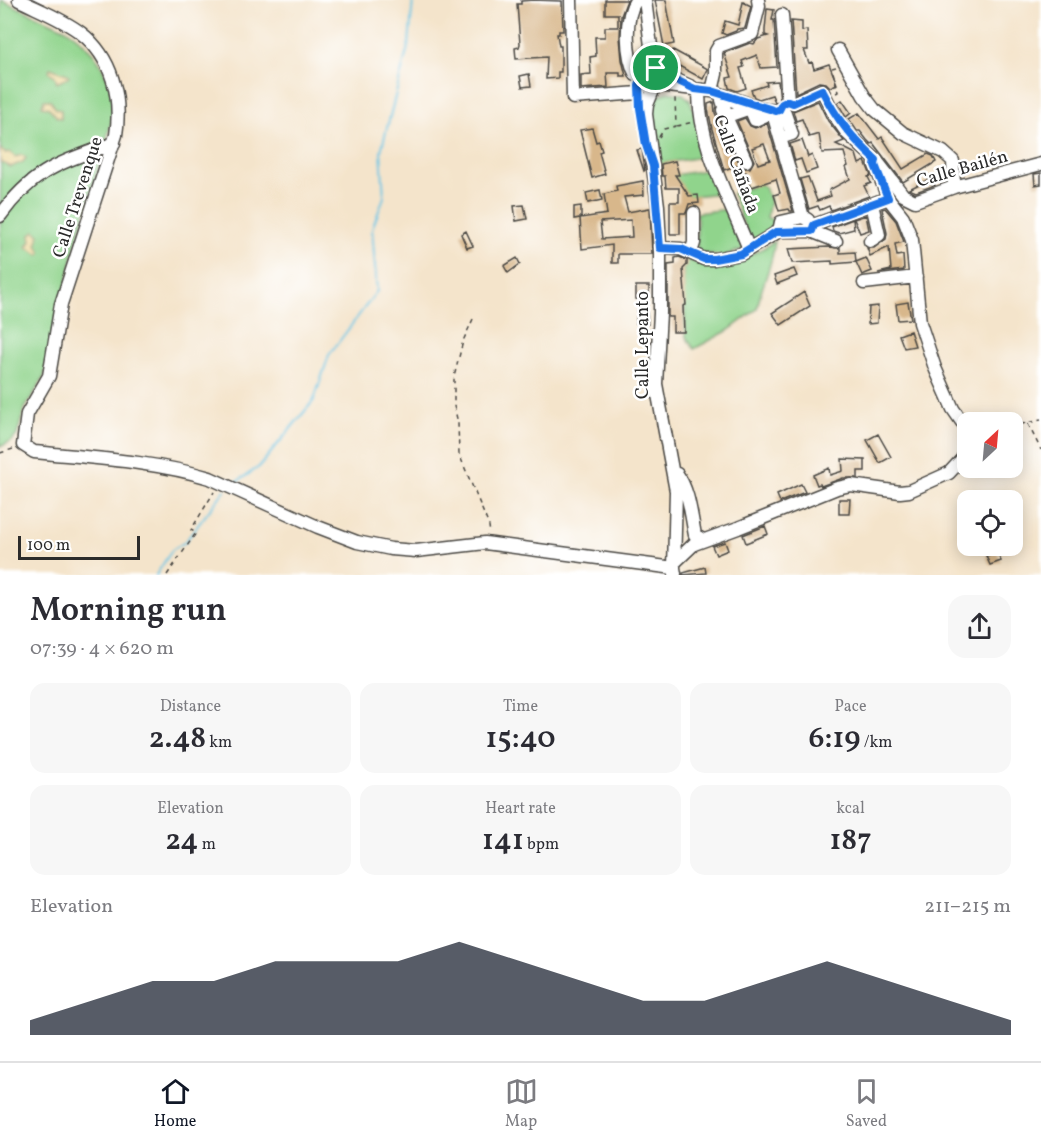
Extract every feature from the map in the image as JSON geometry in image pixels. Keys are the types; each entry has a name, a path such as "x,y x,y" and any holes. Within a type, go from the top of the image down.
{"street":[{"name":"Calle Trevenque","path":"18,0 64,22 81,33 101,55 115,85 119,118 114,143 64,295 49,376 27,414 22,445"},
{"path":"571,0 573,98 641,80 650,67 658,79 779,109 822,90 835,116 847,133 876,160 875,165 888,198 903,218 912,240 920,323 935,368 957,415"},
{"name":"Calle Lepanto","path":"636,0 630,13 629,48 632,68 641,80"},
{"name":"Calle Lepanto","path":"645,0 658,79 646,105 646,114 658,206 660,248 660,313 656,384 674,473 676,510 674,569"},
{"path":"706,91 716,74 716,51 719,46 752,34 759,6 758,0"},
{"path":"782,15 780,138 803,217 813,228 836,241"},
{"name":"Calle Lepanto","path":"651,46 641,80 641,118 646,145 651,156"},
{"path":"838,50 874,109 903,133 943,152 953,161 954,187"},
{"path":"641,80 645,86 658,79"},
{"path":"706,91 719,98 725,117 746,161"},
{"name":"Calle Cañada","path":"706,91 700,121 713,160 749,249"},
{"path":"0,216 24,187 44,171 114,143"},
{"name":"Calle Bailén","path":"876,160 903,195 909,200 918,201 954,187 1041,164"},
{"path":"660,248 681,249 704,259 741,254 779,231 813,228 888,198"},
{"path":"870,241 879,235 872,204"},
{"path":"691,252 694,243 694,213"},
{"path":"779,231 781,222 803,217"},
{"path":"864,283 916,277"},
{"path":"22,445 34,452 152,465 192,473 357,542 391,549 416,551 491,544 674,569 695,540 681,480 677,473 674,473"},
{"path":"674,538 695,540 738,528 837,488 859,485 900,492 909,491 950,473 957,465"}],"path":[{"path":"826,98 838,92 832,68 838,66"},
{"path":"676,93 674,103 676,126"},
{"path":"657,140 664,129 700,121"},
{"path":"473,319 463,341 454,377 454,406 458,423 459,454 489,526 491,544"},
{"path":"1023,425 1041,420"},
{"path":"1028,424 1041,450"},
{"path":"0,453 22,445"},
{"path":"167,575 196,533 191,530 215,489 223,485"}],"green space":[{"path":"1,0 66,29 94,54 109,82 112,96 112,120 76,243 44,377 24,410 17,435 12,441 0,447"},
{"path":"667,92 683,94 690,100 708,156 659,164 651,113 658,97"},
{"path":"712,169 720,193 693,196 691,200 674,175"},
{"path":"760,184 765,187 770,201 767,218 775,220 772,228 751,244 732,193"},
{"path":"728,209 746,248 723,256 697,252 697,213"},
{"path":"775,241 757,309 729,330 694,349 686,337 683,269 687,265 687,259 709,265 721,264 744,257"}],"sand":[{"path":"50,68 67,74 69,77 57,83 55,76 49,72"},
{"path":"44,100 50,100 56,109 61,110 61,118 49,108 42,106"},
{"path":"0,149 5,153 10,152 15,157 22,155 26,158 23,162 11,167 0,162"},
{"path":"35,231 39,234 37,244 41,253 39,255 27,247 31,241 30,235"}],"building":[{"path":"605,0 627,0 621,16 620,37 626,76 620,76 620,73 607,73 608,87 581,89 581,75 591,74 590,57 596,56 595,37 605,37 605,27 618,27 618,14 605,14"},
{"path":"655,0 666,0 674,44 664,46"},
{"path":"521,1 562,1 563,31 557,34 559,46 561,46 561,72 558,72 558,78 546,79 547,57 516,59 515,48 520,44 517,4 521,4"},
{"path":"743,2 751,6 745,28 737,29 726,35 722,33 725,21 738,25"},
{"path":"767,9 774,10 772,20 774,20 777,67 761,68 757,55 742,61 744,67 740,68 746,88 737,91 729,88 727,78 732,77 724,53 750,43 754,44 758,39 768,36 765,35"},
{"path":"791,21 802,22 802,31 807,30 808,50 804,50 809,63 812,62 814,69 829,64 837,84 830,87 826,83 819,82 796,93"},
{"path":"673,50 708,69 703,79 668,60"},
{"path":"529,74 531,86 522,87 520,76"},
{"path":"778,81 780,101 775,102 772,95 759,99 754,97 751,90 767,85 766,82"},
{"path":"842,100 851,113 846,117 838,103"},
{"path":"818,101 828,121 844,141 836,144 856,154 859,164 865,161 871,176 868,177 871,183 864,186 869,196 831,210 829,206 820,210 818,206 809,209 800,179 808,177 817,201 831,196 829,190 850,179 844,152 822,153 819,134 809,137 802,119 796,121 793,111"},
{"path":"714,102 715,113 742,168 750,168 754,161 737,121 745,118 750,126 755,128 767,123 793,211 789,209 779,211 774,195 780,193 776,179 752,187 746,172 741,173 738,165 724,170 712,129 708,104","holes":["764,144 770,160 758,164 752,148"]},
{"path":"859,113 879,139 882,137 903,169 928,154 933,156 936,162 903,182 873,143 871,144 860,131 857,131 849,119"},
{"path":"592,128 596,142 599,141 602,151 599,152 605,174 592,178 580,130"},
{"path":"802,140 808,157 812,155 817,169 806,173 801,159 795,161 790,144"},
{"path":"642,149 645,170 644,171 637,150"},
{"path":"675,161 679,175 675,175 689,196 698,195 699,203 689,204 686,213 680,213 680,234 670,234 670,202 679,202 679,188 666,188 661,164"},
{"path":"1041,173 1041,184 1035,185 1034,174"},
{"path":"932,178 935,185 916,192 909,189"},
{"path":"643,181 644,195 624,197 628,212 650,208 652,254 618,254 618,263 612,263 612,245 582,249 580,218 574,219 574,207 581,206 581,218 607,214 604,194 617,191 616,186","holes":["631,220 632,237 602,239 600,222"]},
{"path":"600,190 602,200 588,203 586,193"},
{"path":"524,205 527,219 516,221 514,206"},
{"path":"885,208 896,221 904,242 895,244 897,256 903,255 904,270 878,273 891,270 889,247 870,256 867,248 874,248 886,239 882,209"},
{"path":"866,215 869,230 860,233 854,219"},
{"path":"853,219 854,229 839,233 833,231 832,227"},
{"path":"466,231 473,246 467,248 461,234"},
{"path":"840,248 840,253 855,252 856,262 792,263 788,249"},
{"path":"517,258 520,264 508,273 504,266"},
{"path":"675,258 687,260 687,265 683,269 686,305 683,306 684,332 673,332 673,317 668,317 668,265 675,264"},
{"path":"866,258 872,271 862,275 856,262"},
{"path":"794,269 797,276 777,284 774,276"},
{"path":"636,286 649,286 646,299 636,299"},
{"path":"804,292 810,306 781,325 772,313"},
{"path":"908,302 911,319 898,320 896,304"},
{"path":"878,306 877,323 868,324 869,307"},
{"path":"637,311 647,311 648,324 636,323"},
{"path":"910,331 915,346 904,348 899,335"},
{"path":"878,434 891,457 880,463 867,440"},
{"path":"842,459 865,460 865,471 858,471 858,478 843,478 821,486 817,485 813,475 829,468 830,475 843,471"},
{"path":"801,484 805,492 780,502 777,495"},
{"path":"839,499 850,499 849,514 839,514"},
{"path":"765,526 768,534 746,543 743,535"},
{"path":"725,542 728,550 716,555 712,546"},
{"path":"986,556 999,556 1001,561 990,565"},
{"path":"705,567 706,573 683,575 683,573"}],"waterway":[{"path":"235,483 259,467 314,400 329,355 377,291 372,229 384,197 381,151 409,43 413,0"},
{"path":"156,575 172,550 185,542 225,490"}],"route":[{"path":"650,67 656,68 661,73 695,89 712,91 766,110 779,110 782,104 788,101 793,103 822,90 835,116 847,133 876,160 874,162 888,198 814,225 812,231 776,232 741,254 704,259 681,249 660,248 653,166 646,145 639,93 643,72 650,67"}]}
